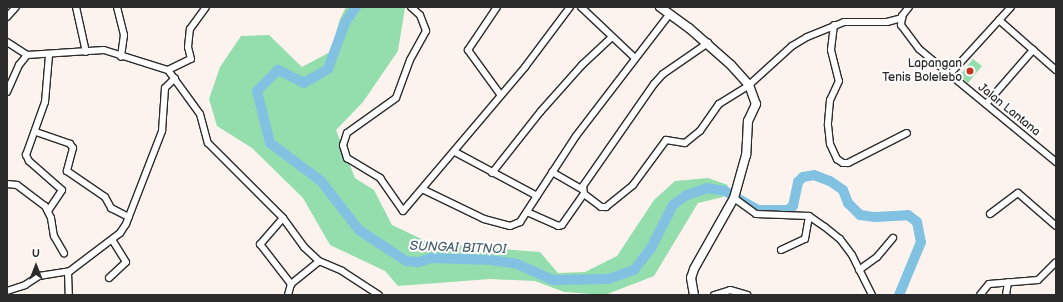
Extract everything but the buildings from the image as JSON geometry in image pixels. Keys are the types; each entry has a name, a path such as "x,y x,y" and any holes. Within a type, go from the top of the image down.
{"street":[{"path":"7,17 16,7"},
{"path":"76,7 86,52"},
{"path":"117,7 124,35 121,57"},
{"path":"168,70 191,59 188,47 190,29 206,7"},
{"path":"411,7 420,15 426,31 410,60 396,98 347,133 342,145 347,158 353,164 380,178 402,211 407,209 422,189 455,152 500,94 525,66 570,7"},
{"path":"497,7 468,50 500,94"},
{"path":"581,7 635,58"},
{"path":"660,7 708,43 749,85 756,104 748,120 746,155 739,184 734,198 694,269 691,278 694,295"},
{"path":"552,172 583,192 601,207 606,207 633,185 666,140 685,143 700,131 719,104 749,85 792,46 834,25 854,20 877,23 902,18 909,7"},
{"path":"949,75 1011,7"},
{"path":"422,189 468,212 503,225 517,224 527,212 552,172 669,14"},
{"name":"Jalan Lantana","path":"902,18 901,25 909,37 949,75 1056,162"},
{"path":"999,20 1056,70"},
{"path":"834,25 831,50 839,81 830,100 828,125 830,144 837,159 848,163 907,133"},
{"path":"492,173 541,111 582,65 612,37"},
{"path":"7,42 27,55 49,55 104,50 121,57 168,70 200,114 208,143 283,218 304,247 319,261 342,271 379,295"},
{"path":"527,212 559,226 654,84 663,74 708,43"},
{"path":"986,104 1033,50"},
{"path":"7,92 19,64 27,55"},
{"path":"48,211 63,191 26,156 36,132 45,102 49,55"},
{"path":"7,291 25,285 39,276 68,272 120,233 129,217 162,132 165,88 175,78"},
{"path":"36,132 70,144 73,148 67,170 105,197 111,208 129,217"},
{"path":"455,152 537,196"},
{"path":"7,184 17,185 28,191 48,211 54,236 64,253"},
{"path":"990,214 1018,193 1056,226"},
{"path":"734,198 756,214 809,216 840,239 872,295"},
{"path":"781,250 805,239 809,216"},
{"path":"283,218 260,244 291,284"},
{"path":"859,270 877,257 893,238"},
{"path":"109,278 126,262 112,240"},
{"path":"288,295 291,284 319,261"},
{"path":"980,295 989,284 1038,280 1055,265"},
{"path":"68,272 69,295"},
{"path":"1006,295 1008,282"},
{"path":"714,295 730,290 747,295"}],"green space":[{"path":"346,7 405,8 398,51 363,102 336,130 355,178 374,190 392,225 430,243 540,252 558,273 585,272 617,256 654,200 675,181 708,178 728,185 723,197 698,203 654,276 605,295 564,292 535,281 490,279 398,286 385,271 330,245 303,198 252,148 217,126 209,99 220,67 241,36 269,35 302,67 330,52 340,19"},
{"name":"Lapangan Tenis Bolelebo","path":"973,59 982,66 968,83 959,76"}],"waterway":[{"name":"SUNGAI BITNOI","path":"356,7 345,23 328,69 304,83 278,70 257,91 270,143 321,181 359,230 406,261 419,262 431,258 490,260 517,264 553,280 608,279 634,270 651,248 673,205 687,195 707,188 725,191 758,210 788,210 793,206 798,182 803,177 814,175 830,181 843,190 848,203 860,215 875,217 908,215 917,222 921,242 899,295"}],"place":[{"name":"Lapangan Tenis Bolelebo","path":"970,71"}]}
